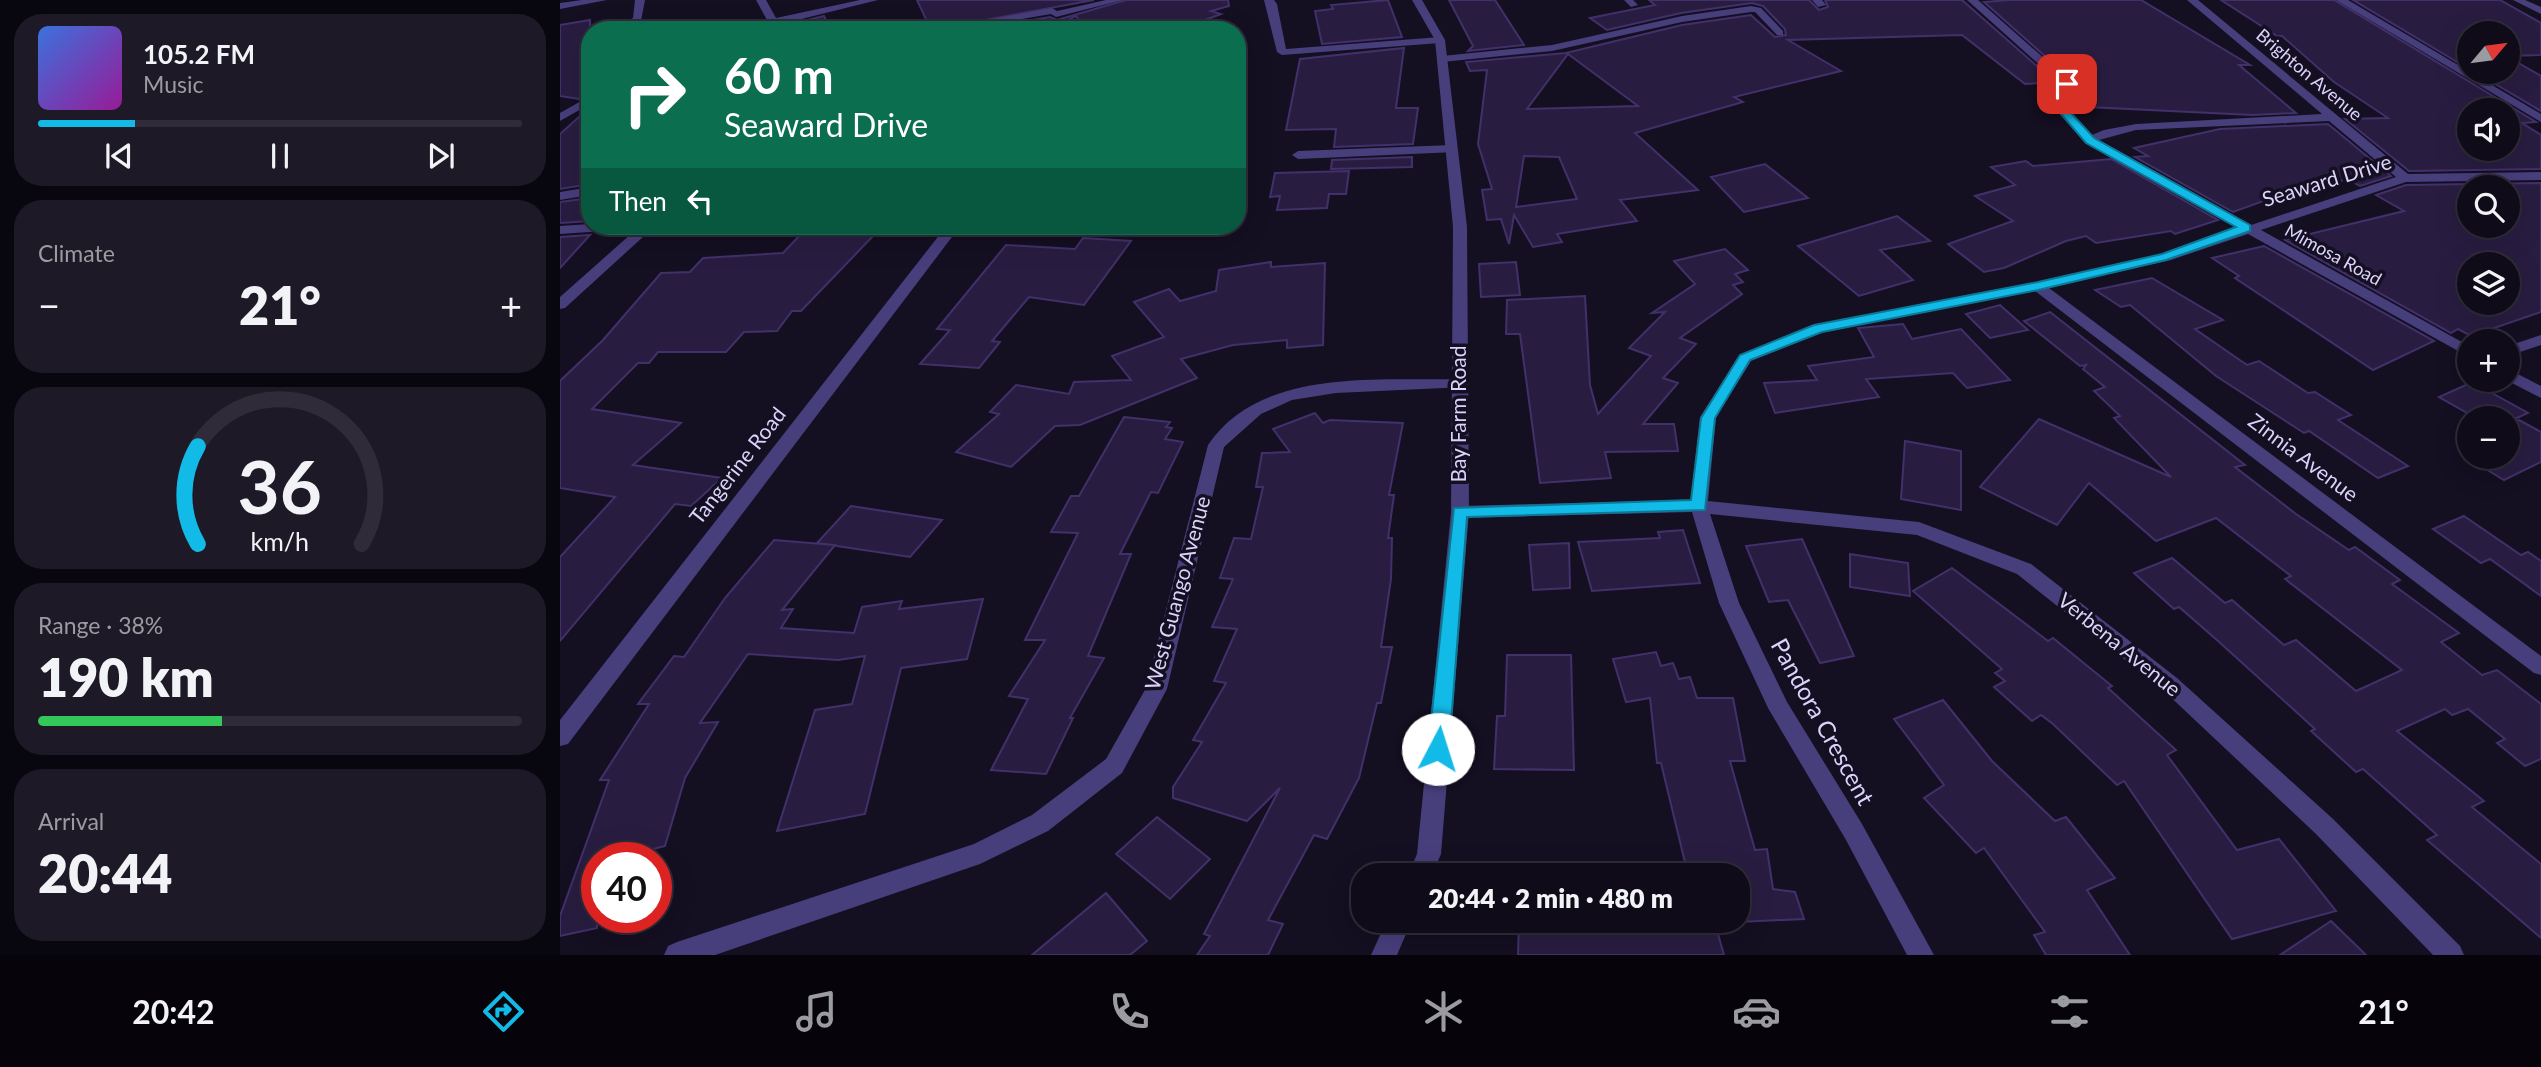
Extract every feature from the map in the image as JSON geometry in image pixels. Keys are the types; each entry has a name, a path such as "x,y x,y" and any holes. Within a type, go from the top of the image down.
{"street":[{"path":"560,6 602,0"},
{"path":"633,21 638,19 640,0"},
{"path":"761,0 773,21 873,0"},
{"path":"1044,0 1057,16"},
{"path":"1014,21 1057,16 1118,0"},
{"path":"1269,0 1282,52 1440,40"},
{"name":"Bay Farm Road","path":"1417,0 1440,40 1460,227 1460,512 1429,854 1425,863"},
{"name":"Mimosa Road","path":"1972,0 2067,84 2067,114 2090,140 2457,345"},
{"name":"Brighton Avenue","path":"2192,0 2404,178"},
{"path":"2341,0 2541,119"},
{"path":"2518,0 2541,11"},
{"path":"560,118 566,108"},
{"path":"2090,140 2108,132 2136,127 2332,117"},
{"path":"1298,155 1452,149"},
{"name":"Seaward Drive","path":"1699,506 1708,418 1745,358 1818,328 2038,286 2166,257 2246,228 2404,178 2541,176"},
{"path":"560,196 581,192"},
{"path":"560,230 581,229"},
{"path":"560,305 638,235"},
{"name":"Tangerine Road","path":"560,737 946,235"},
{"name":"Zinnia Avenue","path":"2038,286 2541,667"},
{"path":"2520,347 2541,340"},
{"path":"2520,381 2541,393"},
{"name":"West Guango Avenue","path":"677,955 980,853 1040,823 1114,766 1156,689 1216,444 1237,423 1272,401 1307,392 1459,384"},
{"path":"1460,512 1699,506"},
{"name":"Pandora Crescent","path":"1699,506 1729,603 1779,708 1854,832 1921,955"},
{"name":"Verbena Avenue","path":"1699,506 1919,529 2024,569 2170,684 2325,826 2451,955"},
{"path":"1384,955 1394,933"}],"lane":[{"path":"1442,59 1552,48 1728,11 1758,10 1780,33"}],"building":[{"path":"917,0 1094,0 980,21 927,21"},
{"path":"1126,0 1228,0 1229,6 1211,11 1221,14 1203,21 1079,21 1076,16 1066,21 1027,21 1050,17 1057,20"},
{"path":"1388,0 1402,37 1322,44 1315,11 1333,9 1331,5"},
{"path":"1449,0 1495,0 1524,45 1468,51 1473,46"},
{"path":"1649,0 1809,0 1819,10 1828,7 1825,0 1962,0 2055,82 2025,84 1962,35 1788,40 1841,71 1734,97 1743,102 1635,133 1698,190 1620,200 1637,221 1557,234 1562,242 1533,247 1514,215 1509,244 1501,219 1487,220 1482,190 1492,189 1478,144 1487,70 1470,71 1466,62 1566,53 1682,25 1751,15 1775,37 1786,35 1785,29 1763,6 1752,3 1681,13 1607,30 1590,18 1655,5","holes":["1568,54 1638,106 1527,109","1524,156 1559,157 1577,199 1516,207"]},
{"path":"2141,0 2250,65 2239,65 2296,113 2252,115 2088,107 2086,81 2073,81 1984,2"},
{"path":"2221,0 2334,0 2457,74 2457,84 2473,84 2496,98 2457,98 2457,161 2520,161 2520,112 2536,122 2522,123 2541,135 2541,169 2409,171 2345,119 2388,118 2334,82 2282,36 2277,36"},
{"path":"2353,0 2500,0 2541,23 2541,55 2520,56 2520,21 2457,21 2457,62"},
{"path":"824,16 826,21 804,21"},
{"path":"581,22 579,99 560,96 560,25"},
{"path":"1404,48 1396,108 1418,108 1413,144 1334,147 1336,129 1286,130 1300,59"},
{"path":"2520,64 2541,76 2541,111 2495,84 2520,84"},
{"path":"581,115 581,186 560,189 560,134"},
{"path":"2328,124 2391,176 2360,186 2347,179 2306,192 2300,188 2233,212 2135,157 2148,156 2134,148 2220,129"},
{"path":"1412,157 1412,167 1331,169 1332,160"},
{"path":"2111,159 2218,220 2175,234 2171,231 2096,243 2086,236 2066,241 2004,268 1984,272 1948,244 2013,221 1975,196 2015,185 1991,167 2026,161 2033,166"},
{"path":"1765,164 1808,198 1744,212 1711,177"},
{"path":"1349,171 1346,194 1329,194 1327,208 1277,210 1280,196 1270,197 1275,173"},
{"path":"2520,183 2541,183 2541,312 2491,329 2457,329 2451,333 2285,240 2404,211 2376,195 2406,185 2457,184 2457,238 2520,238"},
{"path":"581,199 581,222 560,223 560,202"},
{"path":"1897,216 1930,241 1880,250 1913,280 1859,296 1798,246"},
{"path":"590,235 560,268 560,237"},
{"path":"800,235 874,235 801,311 792,311 777,331 744,332 726,352 658,352 649,363 638,363 592,409 681,423 633,465 722,478 691,506 675,504 560,641 560,557 615,497 560,488 560,381 603,340 661,273 690,272 703,258 783,253"},
{"path":"1083,238 1131,241 1084,305 1029,297 992,341 1000,342 979,368 920,364 950,330 937,329 1006,245 1075,249"},
{"path":"2264,246 2434,341 2373,370 2235,278 2239,276 2212,258"},
{"path":"1725,249 1748,270 1735,274 1743,282 1733,285 1742,294 1680,338 1696,344 1663,378 1678,383 1643,424 1674,424 1678,451 1605,452 1611,478 1540,483 1520,334 1506,334 1507,300 1585,296 1590,385 1598,414 1651,356 1629,348 1665,312 1652,313 1695,284 1674,261"},
{"path":"1271,262 1271,267 1325,263 1323,345 1287,348 1287,340 1233,345 1181,359 1197,378 1080,425 1055,426 1011,467 956,452 999,414 990,412 1016,385 1069,394 1074,382 1131,380 1112,356 1164,337 1134,302 1169,289 1180,301 1216,291 1219,270"},
{"path":"1516,262 1520,295 1481,297 1479,264"},
{"path":"2152,278 2223,320 2195,329 2247,365 2259,361 2308,393 2315,392 2351,415 2338,420 2408,466 2378,478 2309,431 2304,433 2216,376 2130,305 2121,307 2095,290"},
{"path":"2000,305 2028,330 1990,338 1966,314"},
{"path":"2050,312 2245,465 2235,467 2296,514 2349,550 2355,547 2400,580 2392,584 2459,633 2441,642 2482,675 2497,670 2541,704 2541,759 2525,766 2497,743 2505,739 2468,709 2452,715 2445,709 2397,731 2484,801 2472,807 2541,864 2541,938 2427,840 2437,835 2363,769 2356,772 2311,731 2315,729 2218,641 2179,607 2174,609 2134,573 2172,558 2225,603 2232,600 2284,645 2296,640 2356,691 2402,670 2285,579 2291,576 2216,518 2156,541 2089,483 2057,525 1980,487 2039,419 2171,477 2114,418 2120,416 2094,391 2105,387 2083,369 2086,365 2080,366 2024,321"},
{"path":"1903,324 1912,339 1961,329 2010,380 1967,388 1953,373 1866,379 1879,397 1775,413 1764,383 1817,380 1808,366 1874,357 1858,328"},
{"path":"2457,389 2457,392 2490,392 2515,406 2457,407 2439,397"},
{"path":"2520,409 2528,413 2520,417"},
{"path":"1315,413 1323,423 1330,420 1403,423 1389,495 1394,495 1388,538 1392,538 1391,579 1381,647 1392,647 1381,703 1377,703 1359,778 1327,839 1314,835 1268,920 1283,924 1268,955 1197,955 1210,936 1204,934 1280,788 1247,821 1173,798 1173,787 1202,742 1193,740 1226,683 1214,681 1237,629 1212,627 1233,579 1220,578 1234,538 1251,539 1263,487 1256,487 1262,453 1290,452 1273,429"},
{"path":"1124,417 1170,422 1166,427 1172,428 1165,439 1183,442 1158,493 1151,492 1120,554 1131,554 1088,656 1104,658 1070,718 1073,718 1046,774 991,770 1028,699 1009,696 1045,640 1025,640 1078,533 1051,532 1071,496 1079,496"},
{"path":"2520,421 2541,432 2541,462 2504,480 2486,469 2520,469"},
{"path":"1905,441 1961,451 1961,510 1901,499"},
{"path":"851,506 942,520 910,557 817,543"},
{"path":"2464,516 2521,555 2528,552 2541,561 2541,596 2490,559 2481,563 2433,529"},
{"path":"1683,530 1700,583 1592,591 1578,542 1660,538 1658,532"},
{"path":"1802,539 1854,656 1820,663 1788,600 1769,602 1746,546"},
{"path":"774,540 835,545 782,610 793,609 781,628 854,633 862,607 902,601 899,609 983,599 967,659 901,668 865,814 777,831 815,710 852,704 865,656 838,660 748,654 700,723 718,722 685,778 666,842 587,842 609,780 600,780 649,704 638,704 674,656 684,657 725,598"},
{"path":"1569,543 1570,588 1533,590 1529,545"},
{"path":"1850,554 1908,563 1910,596 1850,587"},
{"path":"1952,568 2048,641 2053,638 2112,686 2108,688 2176,750 2167,755 2237,850 2279,839 2336,911 2232,939 2124,781 2117,785 2053,724 2041,715 2032,721 1994,687 2005,681 1995,673 2002,669 1913,591"},
{"path":"1656,652 1661,666 1673,663 1679,679 1690,677 1697,698 1733,698 1745,761 1730,761 1755,850 1767,849 1773,889 1795,892 1804,919 1750,921 1750,863 1685,863 1661,763 1657,763 1650,698 1626,702 1613,659"},
{"path":"1507,655 1571,655 1574,770 1494,769 1497,716 1505,716"},
{"path":"1943,700 1992,761 2055,821 2066,817 2115,878 2087,890 2130,955 2046,955 2034,935 2045,932 1984,848 1976,853 1924,798 1944,785 1894,719"},
{"path":"1157,817 1210,859 1170,899 1116,854"},
{"path":"581,858 581,931 560,936 560,916"},
{"path":"1106,893 1147,941 1130,955 1032,955"},
{"path":"2331,921 2366,955 2280,955"},
{"path":"1519,933 1718,933 1724,955 1518,955"}],"route":[{"path":"1438,749 1460,512 1699,506 1708,418 1745,358 1818,328 2038,286 2166,257 2246,228 2090,140 2067,114 2067,84"}]}
